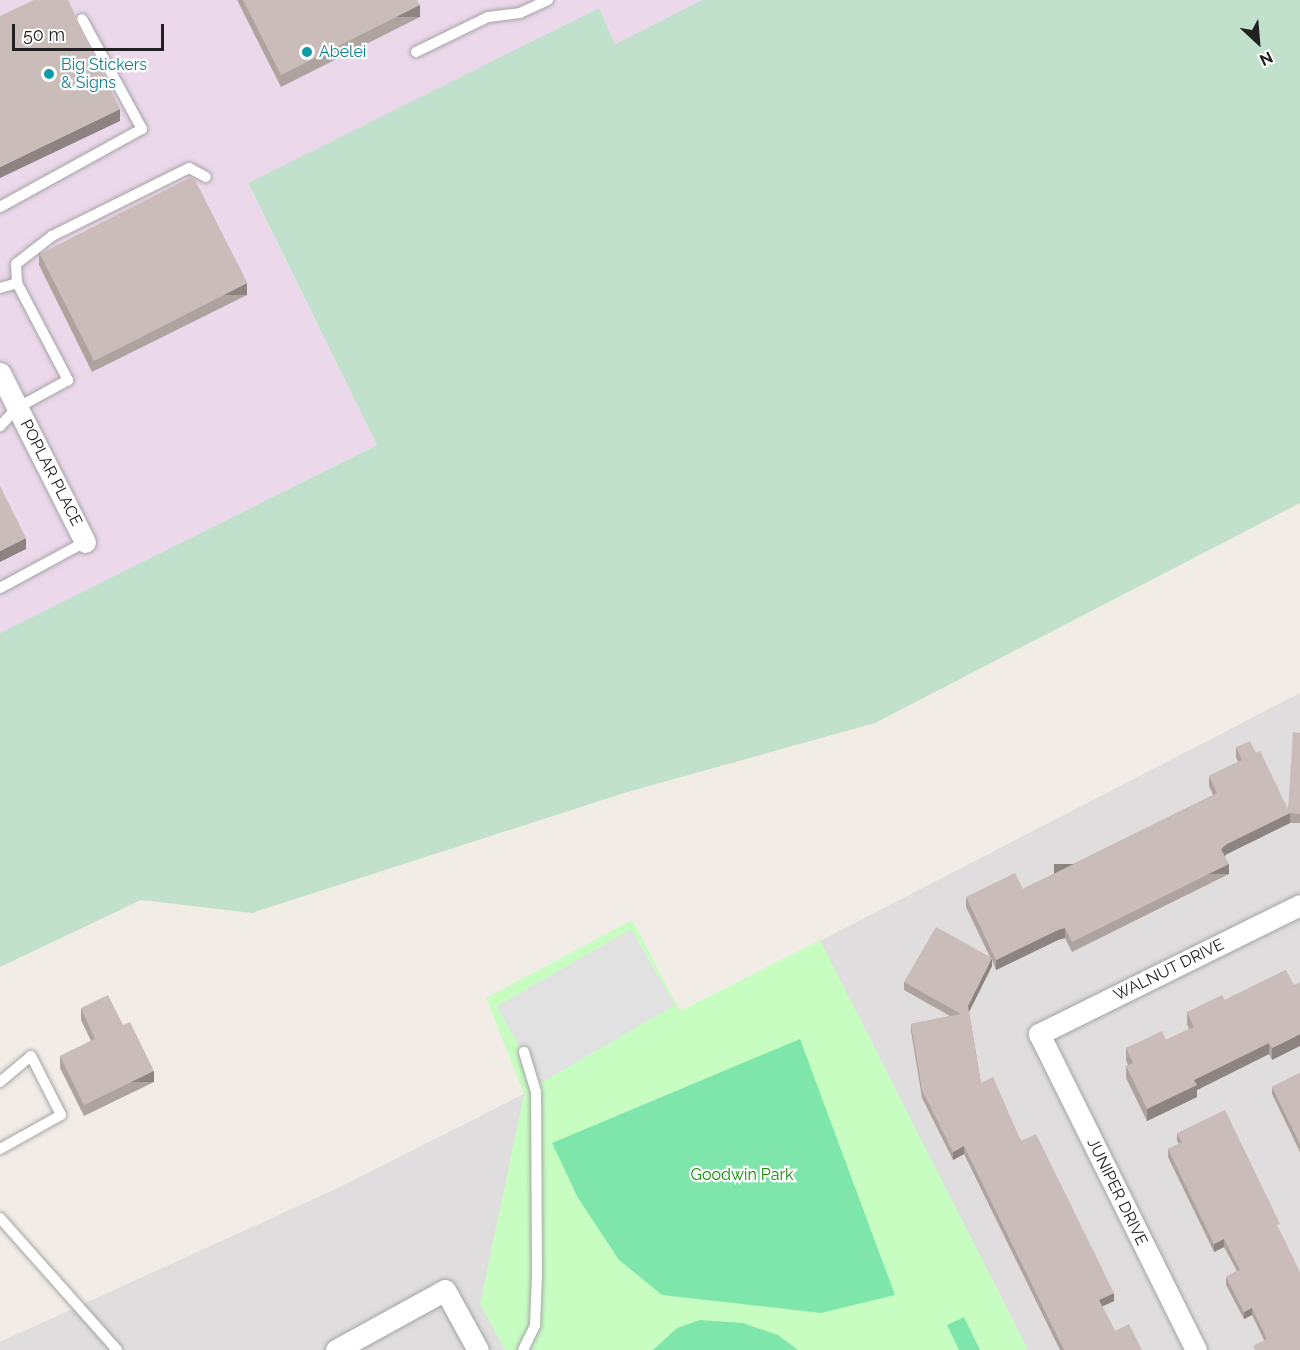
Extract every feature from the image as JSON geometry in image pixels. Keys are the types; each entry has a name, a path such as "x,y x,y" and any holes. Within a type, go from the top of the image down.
{"street":[{"name":"POPLAR PLACE","path":"0,373 85,542"},
{"name":"WALNUT DRIVE","path":"1039,1034 1300,905"},
{"name":"JUNIPER DRIVE","path":"1039,1034 1196,1350"},
{"path":"336,1350 445,1290 478,1350"}],"lane":[{"path":"416,52 488,17 520,13 548,0"},
{"path":"0,207 142,129 82,19"},
{"path":"0,426 17,408 68,380 17,283 16,264 52,236 189,168 206,177"},
{"path":"0,288 17,283"},
{"path":"0,588 85,542"},
{"path":"523,1350 536,1325 537,1252 536,1092 524,1052"},
{"path":"0,1082 31,1056 61,1115 0,1149"},
{"path":"0,1218 117,1350"}],"shaded area":[{"path":"0,0 702,0 615,44 599,8 248,184 377,445 0,633"},
{"path":"1300,693 1300,1350 0,1350 0,1342 342,1186"},
{"path":"631,929 675,1005 541,1083 497,1007"}],"green space":[{"path":"702,0 1300,0 1300,503 875,723 624,793 252,913 141,900 0,967 0,633 377,445 248,183 599,8 615,44"},
{"name":"Goodwin Park","path":"632,920 680,1011 820,940 1028,1350 505,1350 480,1304 524,1094 486,998"},
{"path":"800,1039 895,1295 821,1313 662,1295 619,1260 578,1198 552,1143"},
{"path":"964,1317 980,1350 959,1350 947,1325"},
{"path":"700,1320 743,1323 778,1335 798,1350 653,1350 677,1328"}],"building":[{"name":"Big Stickers & Signs","path":"34,0 68,0 120,109 0,167 0,16"},
{"name":"Abelei","path":"243,0 417,0 420,5 281,75"},
{"path":"193,176 247,283 94,361 40,254"},
{"path":"0,486 26,538 0,551"},
{"path":"1293,732 1300,733 1300,814 1290,813 1227,844 1221,849 1229,864 1072,942 1065,928 996,960 966,897 1015,873 1023,889 1217,793 1209,776 1242,760 1236,747 1250,741 1256,753 1260,751 1288,809"},
{"path":"936,927 992,958 968,1006 981,1083 993,1077 1021,1141 1036,1134 1114,1293 1099,1300 1115,1331 1129,1324 1142,1350 1064,1350 964,1146 953,1152 922,1090 911,1024 961,1014 904,982"},
{"path":"1286,970 1294,985 1300,982 1300,1034 1272,1048 1269,1043 1194,1080 1197,1085 1147,1109 1126,1066 1133,1063 1126,1048 1162,1031 1166,1040 1194,1027 1187,1012 1222,995 1225,1000"},
{"path":"108,995 123,1025 130,1022 154,1071 84,1105 60,1056 95,1039 81,1008"},
{"path":"1300,1073 1300,1144 1272,1087"},
{"path":"1225,1110 1280,1224 1277,1225 1300,1272 1300,1350 1255,1350 1253,1346 1267,1339 1252,1308 1244,1312 1226,1277 1240,1270 1224,1239 1214,1244 1168,1149 1182,1142 1177,1133"}],"place":[{"name":"Abelei","path":"307,52"},
{"name":"Big Stickers & Signs","path":"49,74"}]}
